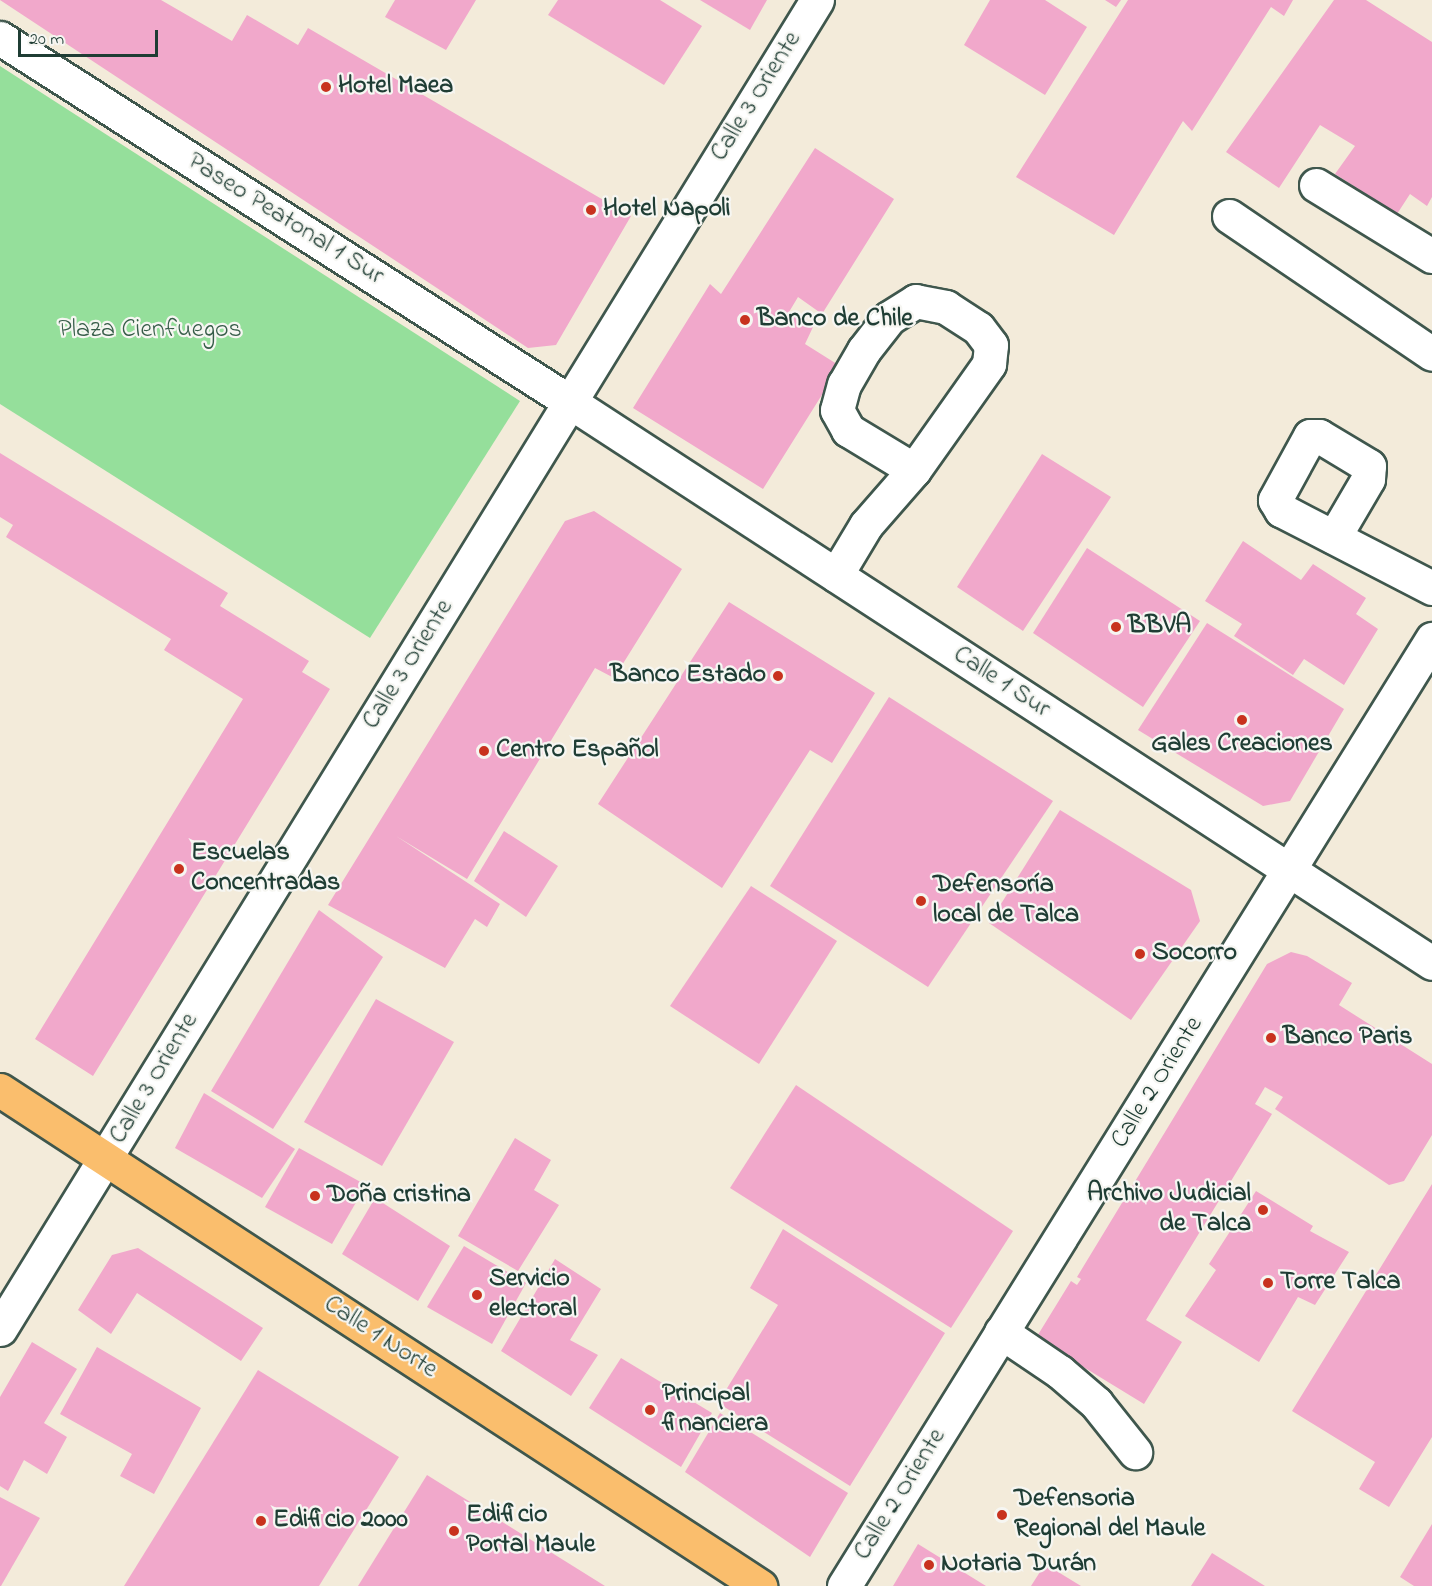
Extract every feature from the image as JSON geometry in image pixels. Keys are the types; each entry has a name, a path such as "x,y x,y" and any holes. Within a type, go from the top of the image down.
{"main road":[{"name":"Calle 1 Norte","path":"0,1090 760,1586"}],"street":[{"name":"Calle 3 Oriente","path":"0,1329 817,0"},
{"name":"Paseo Peatonal 1 Sur","path":"0,38 570,402"},
{"path":"1316,185 1432,256"},
{"path":"1229,216 1432,354"},
{"path":"836,575 866,525 915,470 989,364 991,345 978,328 946,307 916,301 889,318 864,350 844,384 837,410 848,430 915,470"},
{"name":"Calle 1 Sur","path":"570,402 1432,963"},
{"path":"1334,537 1432,588"},
{"name":"Calle 2 Oriente","path":"844,1586 1432,639"},
{"path":"1001,1332 1060,1372 1096,1403 1135,1452"}],"green space":[{"name":"Plaza Cienfuegos","path":"0,66 520,401 370,638 0,404"}],"building":[{"path":"0,0 161,0 232,41 247,15 298,45 308,28 631,216 556,345 528,348"},
{"path":"395,0 476,0 446,50 385,17"},
{"path":"558,0 660,0 702,26 664,85 548,15"},
{"path":"700,0 767,0 750,30"},
{"path":"990,0 1045,0 1087,27 1045,95 964,45"},
{"path":"1105,0 1121,0 1116,7"},
{"path":"1128,0 1293,0 1284,16 1271,7 1192,131 1183,121 1114,235 1016,177"},
{"path":"1334,0 1366,0 1432,42 1432,197 1427,206 1410,194 1397,214 1335,174 1355,146 1320,125 1279,188 1226,152"},
{"name":"Banco de Chile","path":"815,148 894,199 822,314 798,297 789,312 813,327 805,344 840,366 763,489 633,408 710,284 721,294"},
{"name":"Escuelas Concentradas","path":"0,453 228,593 220,606 309,661 302,672 330,689 93,1076 35,1039 243,699 164,650 171,639 6,537 13,525 0,517"},
{"path":"1042,454 1111,497 1023,631 957,587"},
{"name":"Centro Español","path":"594,511 682,569 614,678 595,668 467,879 396,836 500,904 487,927 475,919 445,968 328,905 565,521"},
{"path":"1243,541 1301,580 1313,564 1366,598 1356,614 1378,629 1344,685 1304,659 1293,675 1234,636 1242,624 1205,601"},
{"name":"BBVA","path":"1087,548 1200,621 1143,707 1033,633"},
{"path":"729,602 875,693 832,763 810,750 722,888 598,804"},
{"name":"Gales Creaciones","path":"1207,623 1344,709 1290,801 1263,806 1138,730"},
{"path":"889,697 1053,801 928,987 770,886"},
{"path":"1060,810 1191,890 1200,921 1131,1020 989,923"},
{"path":"504,831 558,866 526,917 474,881"},
{"path":"751,886 837,941 759,1064 670,1006"},
{"path":"319,910 383,957 273,1129 211,1091"},
{"path":"1291,952 1307,956 1352,983 1339,1005 1432,1064 1432,1135 1404,1181 1389,1185 1275,1109 1283,1097 1265,1087 1255,1104 1272,1114 1146,1320 1182,1342 1144,1404 1036,1338 1071,1281 1077,1285 1081,1279 1077,1277 1267,964"},
{"path":"376,999 454,1042 382,1166 304,1122"},
{"path":"796,1085 1013,1231 951,1328 730,1188"},
{"path":"204,1093 295,1149 262,1198 175,1148"},
{"path":"515,1138 551,1160 534,1190 559,1205 518,1271 458,1236"},
{"name":"Doña cristina","path":"299,1148 366,1185 332,1244 265,1207"},
{"path":"1432,1184 1432,1437 1389,1507 1359,1489 1375,1462 1292,1411"},
{"name":"Torre Talca","path":"1256,1191 1313,1226 1310,1231 1349,1252 1315,1305 1298,1297 1259,1362 1185,1316 1216,1270 1209,1264"},
{"path":"375,1198 450,1246 418,1301 342,1254"},
{"path":"783,1229 945,1333 850,1486 718,1403 778,1305 750,1288"},
{"name":"Servicio electoral","path":"464,1246 526,1283 492,1344 427,1307"},
{"path":"138,1248 263,1328 241,1361 137,1293 111,1334 78,1310 112,1255"},
{"path":"555,1259 601,1289 570,1340 598,1355 571,1396 501,1351"},
{"path":"32,1342 77,1369 44,1423 67,1437 47,1474 24,1460 8,1491 0,1486 0,1397"},
{"path":"97,1347 201,1408 154,1494 120,1476 132,1454 60,1414"},
{"name":"Principal financiera","path":"621,1358 712,1413 681,1467 589,1408"},
{"name":"Edificio 2000","path":"258,1370 399,1457 319,1586 124,1586"},
{"path":"720,1413 848,1493 810,1557 685,1472"},
{"name":"Edificio Portal Maule","path":"427,1475 605,1586 358,1586"},
{"path":"0,1497 40,1518 1,1586 0,1586"},
{"path":"1432,1524 1432,1586 1414,1586 1400,1577"},
{"name":"Notaria Durán","path":"918,1544 986,1586 893,1586"},
{"path":"1212,1553 1265,1586 1191,1586"},
{"path":"1045,1564 1081,1586 1031,1586"}],"place":[{"name":"Hotel Maea","path":"326,87"},
{"name":"Hotel Napoli","path":"591,210"},
{"name":"Banco de Chile","path":"745,320"},
{"name":"BBVA","path":"1116,627"},
{"name":"Banco Estado","path":"778,676"},
{"name":"Gales Creaciones","path":"1242,720"},
{"name":"Centro Español","path":"484,751"},
{"name":"Escuelas Concentradas","path":"179,869"},
{"name":"Defensoría local de Talca","path":"921,901"},
{"name":"Socorro","path":"1140,954"},
{"name":"Banco Paris","path":"1271,1038"},
{"name":"Doña cristina","path":"315,1196"},
{"name":"Archivo Judicial de Talca","path":"1263,1210"},
{"name":"Torre Talca","path":"1268,1283"},
{"name":"Servicio electoral","path":"477,1295"},
{"name":"Principal financiera","path":"650,1410"},
{"name":"Defensoria Regional del Maule","path":"1002,1515"},
{"name":"Edificio 2000","path":"261,1521"},
{"name":"Edificio Portal Maule","path":"454,1531"},
{"name":"Notaria Durán","path":"929,1565"}]}
